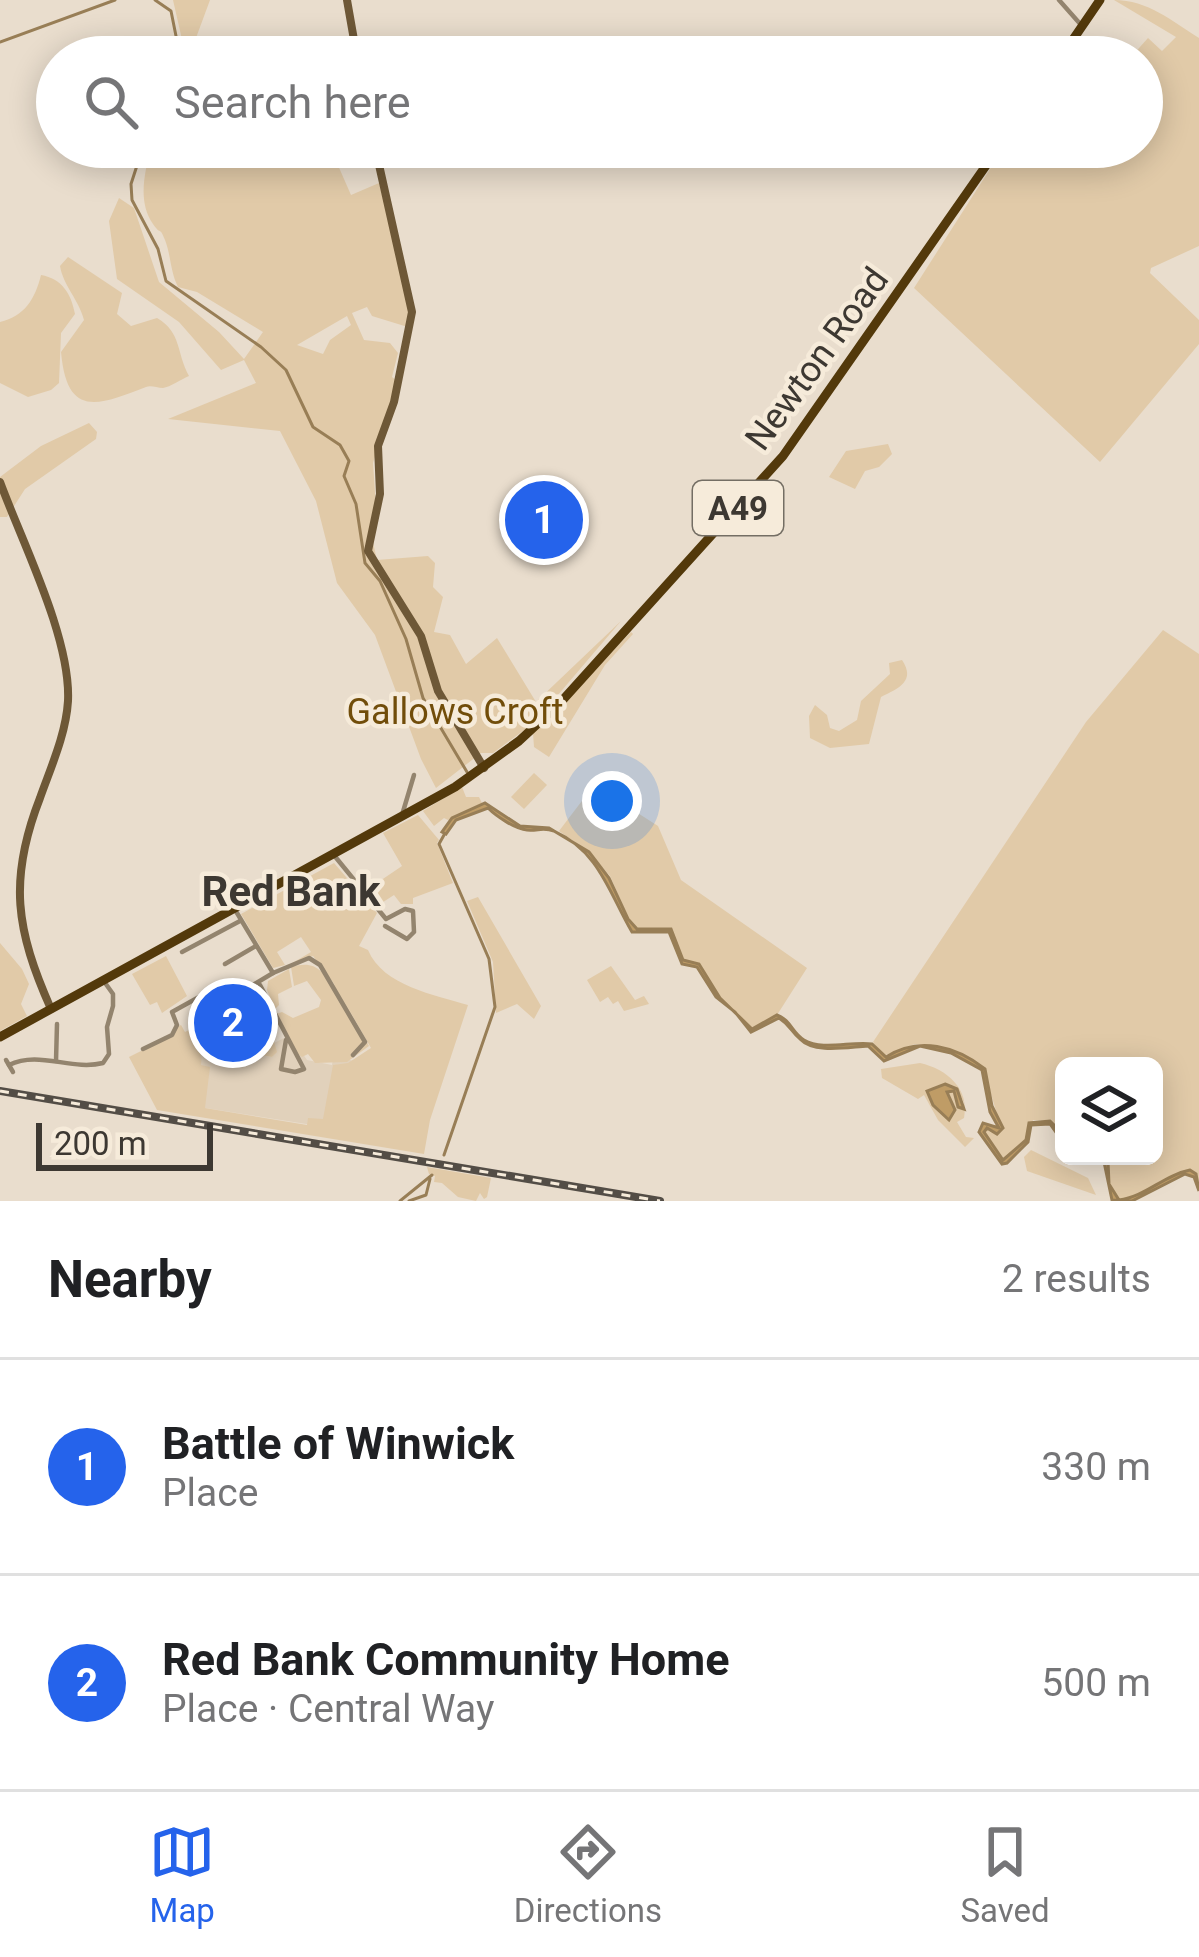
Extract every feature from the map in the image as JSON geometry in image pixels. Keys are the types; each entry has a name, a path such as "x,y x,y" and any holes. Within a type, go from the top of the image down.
{"main road":[{"path":"1075,36 1100,0"},
{"name":"Newton Road","path":"402,816 484,768 560,703 783,456 984,168"},
{"name":"A49","path":"0,1037 402,816"}],"street":[{"path":"347,0 353,36"},
{"path":"1059,0 1082,26"},
{"path":"380,168 412,312 394,402 378,446 380,494 368,551 421,636 438,691 484,768"},
{"path":"0,482 63,656 68,700 60,744 27,830 17,890 26,946 55,1007"},
{"path":"402,816 414,775"},
{"path":"333,854 386,919 405,909 413,911 414,932 407,939 385,926"},
{"path":"234,908 274,973"},
{"path":"182,952 240,921"},
{"path":"225,964 256,946"},
{"path":"143,1049 172,1035 177,1025 172,1012 199,997 213,1010 309,958 320,964 365,1042 353,1055"},
{"path":"9,1066 26,1059 88,1066 103,1063 109,1054 107,1027 113,994 103,980"},
{"path":"260,985 304,1069 280,1069 286,1040"},
{"path":"56,1063 57,1024"},
{"path":"103,1063 109,1072"}],"shaded area":[{"path":"572,842 589,852 609,878 637,929 671,929 683,960 699,964 732,1010 716,997 697,967 682,964 669,932 632,932 602,875"},
{"path":"737,1014 752,1029 777,1015 812,1043 872,1044 886,1057 919,1046 884,1061 868,1046 832,1049 806,1044 779,1018 751,1032"},
{"path":"290,1035 307,1060 332,1065 333,1057 434,1075 319,1126 155,1100 182,1045 272,1057 274,1043"},
{"path":"921,1046 962,1054 985,1069 992,1106 1003,1128 997,1134 987,1128 984,1132 1003,1160 1026,1140 1029,1123 1050,1121 1055,1131 1050,1124 1031,1125 1028,1142 1002,1164 979,1132 983,1123 999,1128 990,1112 982,1070 951,1053"},
{"path":"945,1084 957,1089 964,1109 958,1107 954,1091 947,1092 955,1110 949,1120 933,1105 927,1091"},
{"path":"1105,1165 1119,1200 1172,1176 1190,1170 1196,1174 1199,1191 1194,1177 1185,1174 1132,1201 1112,1200"}],"green space":[{"path":"173,0 210,0 197,36 181,36"},
{"path":"1114,0 1149,8 1199,38 1199,246 1151,268 1150,273 1199,320 1199,344 1100,462 914,288 991,168 1163,168 1163,50 1176,37"},
{"name":"Gallows Croft","path":"147,168 339,168 351,195 379,183 408,296 411,328 372,316 367,307 352,313 364,340 390,343 398,353 392,377 397,381 373,463 376,507 370,529 377,560 428,556 435,563 433,587 443,597 434,632 450,635 466,664 497,638 536,702 621,621 534,723 493,753 481,753 436,788 375,635 337,583 316,501 280,431 168,419 256,383 244,360 221,370 179,322 117,279 109,221 119,198 134,208 159,282 244,359 263,332 197,292 178,287 165,240 148,215","holes":["347,316 351,325 330,340 323,354 297,345"]},
{"path":"68,257 122,293 117,314 131,326 157,318 165,324 175,337 189,376 166,387 148,386 99,402 78,397 64,373 61,352 84,320 60,266"},
{"path":"41,275 64,288 75,314 61,333 59,383 28,397 0,383 0,322 28,305"},
{"path":"89,423 97,432 96,439 25,489 7,517 0,517 0,477 41,446"},
{"path":"888,444 892,454 879,467 865,471 855,489 829,477 846,451"},
{"path":"1163,630 1199,654 1199,1185 1190,1170 1119,1200 1109,1184 1107,1165 1163,1165 1163,1057 1055,1057 1055,1127 1050,1121 1033,1120 1026,1140 1005,1160 984,1132 987,1128 1002,1131 983,1067 950,1049 915,1044 883,1056 873,1042 1086,722"},
{"path":"631,632 605,665 549,757 534,747 533,733"},
{"path":"902,660 906,679 881,697 869,744 830,748 810,738 809,716 815,705 827,715 830,728 839,731 857,720 861,701 890,674 889,663"},
{"path":"534,773 547,785 524,809 511,797"},
{"path":"594,785 658,826 681,880 807,968 777,1015 752,1029 720,998 699,964 683,960 671,929 642,931 631,924 610,876 589,852 559,831"},
{"path":"462,787 466,797 479,797 482,803 434,826 423,811"},
{"path":"418,815 439,840 453,883 413,898 413,904 401,904 394,895 377,906 369,896 374,885 402,866 383,833"},
{"path":"334,863 377,913 359,946 398,981 468,1005 430,1120 424,1154 157,1110 129,1057 173,1035 172,1030 181,1025 199,1046 201,1065 210,1067 205,1108 307,1125 308,1118 323,1119 333,1065 348,1063 371,1048 344,1001 369,1046 347,1062 315,1063 308,1054 298,1054 276,1014 293,1018 319,1007 321,1000 307,981 294,986 291,967 312,966 335,985 313,956 289,965 311,952 301,937 277,952 285,965 273,968 241,914"},
{"path":"478,897 541,1006 534,1019 517,1004 496,1013 493,962 467,901"},
{"path":"0,943 29,984 21,1004 27,1016 0,1031"},
{"path":"166,956 187,996 162,1013 157,1002 150,1005 132,974"},
{"path":"611,966 635,1000 644,996 649,1004 624,1011 608,997 600,1002 587,980"},
{"path":"289,969 292,987 278,994 275,1009 268,981"},
{"path":"251,1019 256,1026 268,1019 277,1052 272,1057 226,1050 229,1033 235,1030 243,1045 255,1039 247,1025"},
{"path":"920,1063 947,1075 960,1089 963,1098 965,1108 964,1118 957,1122 966,1137 974,1138 965,1147 938,1120 924,1095 918,1099 882,1078 881,1069","holes":["948,1088 959,1092 963,1109 957,1107 953,1090 948,1091 955,1111 949,1120 930,1098 938,1089"]},
{"path":"1031,1150 1088,1178 1096,1195 1027,1171 1024,1157"},
{"path":"427,1167 491,1178 487,1197 480,1193 476,1201 458,1197 434,1182"}],"waterway":[{"path":"0,42 115,0"},
{"path":"155,0 171,11 176,36"},
{"path":"136,168 132,200 158,249 166,281 286,370 313,427 340,445 349,461 344,476 356,504 365,563 380,581 406,639 423,698 467,772"},
{"path":"444,835 439,844 489,959 495,1007 444,1155"},
{"path":"400,1201 432,1175"},
{"path":"409,1201 426,1195 430,1179"}],"railway":[{"path":"0,1091 660,1201"}],"place":[{"name":"Battle of Winwick","path":"544,520"},
{"name":"Red Bank Community Home","path":"233,1023"}],"district":[{"name":"Red Bank","path":"291,891"}]}
